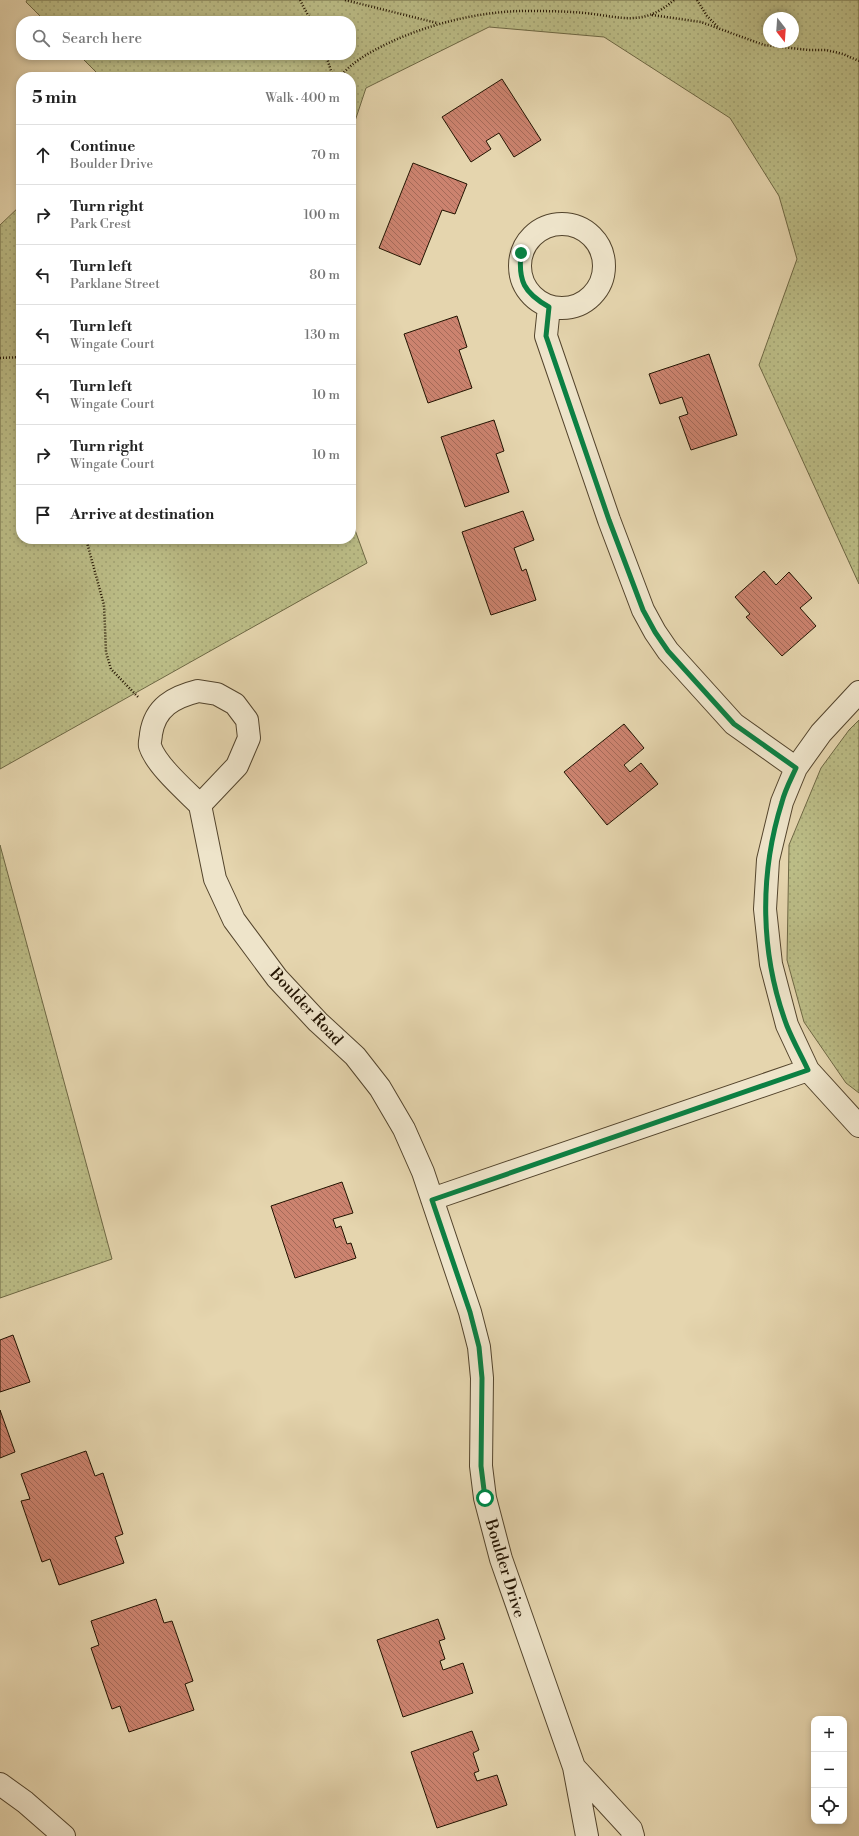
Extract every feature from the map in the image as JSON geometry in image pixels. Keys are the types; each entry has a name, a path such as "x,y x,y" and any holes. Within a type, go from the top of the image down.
{"street":[{"path":"549,307 546,336 609,520 643,610 668,651 734,724 796,768"},
{"path":"198,691 217,694 235,704 247,720 249,738 237,766 200,805 163,767 150,745 152,726 162,708 178,696 198,691"},
{"path":"859,692 820,733 796,768 782,802 768,860 765,908 770,958 777,992 787,1025 808,1070 859,1126"},
{"name":"Boulder Road","path":"200,805 215,879 234,920 278,978 318,1022 355,1056 380,1088 404,1128 423,1172 432,1200"},
{"path":"432,1200 808,1070"},
{"name":"Boulder Drive","path":"432,1200 470,1312 479,1347 482,1378 481,1466 485,1498 501,1559 574,1768 587,1836"},
{"name":"Boulder Drive","path":"574,1768 631,1829 634,1836"},
{"path":"0,1784 25,1802 64,1836"}],"path":[{"path":"300,0 308,16"},
{"path":"345,0 437,23"},
{"path":"652,15 674,0"},
{"path":"697,0 707,16 719,29"},
{"path":"345,72 350,66 388,43 437,23 520,11 584,13 631,19 652,15 701,22 764,45 809,50 826,50 843,54 859,61"},
{"path":"328,60 331,72"},
{"path":"0,358 16,357"},
{"path":"87,544 104,605 106,652 111,669 157,718"}],"green space":[{"path":"27,0 859,0 859,584 759,365 797,259 779,196 730,118 604,37 489,27 366,88 356,118 356,72 96,72 84,60 356,60 356,16 40,16 26,2"},
{"path":"16,210 16,544 356,544 356,533 367,563 0,769 0,225"},
{"path":"859,720 859,1093 846,1083 804,1022 787,960 789,845 821,768 849,730"},
{"path":"0,845 112,1259 0,1298"}],"building":[{"path":"502,79 541,140 514,157 499,133 486,141 491,149 471,162 442,117"},
{"path":"413,163 467,184 455,214 442,210 420,265 379,248"},
{"path":"457,316 467,347 459,350 472,388 428,403 404,334"},
{"path":"709,354 737,435 691,450 679,417 688,414 682,397 660,404 649,374"},
{"path":"494,420 504,451 496,454 509,492 465,507 441,437"},
{"path":"523,511 534,540 514,548 522,571 526,569 536,600 491,615 462,532"},
{"path":"764,571 776,585 789,572 812,598 800,608 816,626 782,656 746,617 750,614 735,597"},
{"path":"624,724 644,748 624,765 630,772 641,763 658,784 607,825 564,772"},
{"path":"342,1182 353,1213 333,1219 336,1228 341,1226 347,1244 351,1243 356,1258 295,1278 271,1206"},
{"path":"13,1335 30,1382 0,1392 0,1340"},
{"path":"0,1410 15,1452 0,1458"},
{"path":"86,1451 95,1476 103,1473 123,1534 115,1537 124,1563 59,1585 50,1559 42,1562 21,1501 30,1499 21,1474"},
{"path":"156,1599 164,1623 172,1621 193,1681 185,1684 194,1710 129,1732 120,1706 112,1709 91,1648 99,1645 91,1621"},
{"path":"438,1619 445,1639 439,1641 445,1659 440,1661 443,1670 463,1663 473,1693 403,1717 377,1640"},
{"path":"472,1731 479,1750 473,1753 479,1771 474,1773 477,1781 497,1775 507,1805 437,1828 411,1752"}],"route":[{"path":"485,1498 481,1466 482,1378 479,1347 470,1312 432,1200 808,1070 787,1025 770,964 766,937 765,884 768,860 782,802 796,768 734,724 668,651 655,632 643,610 609,520 546,336 549,307 534,299 524,286 519,270 521,253"}]}
